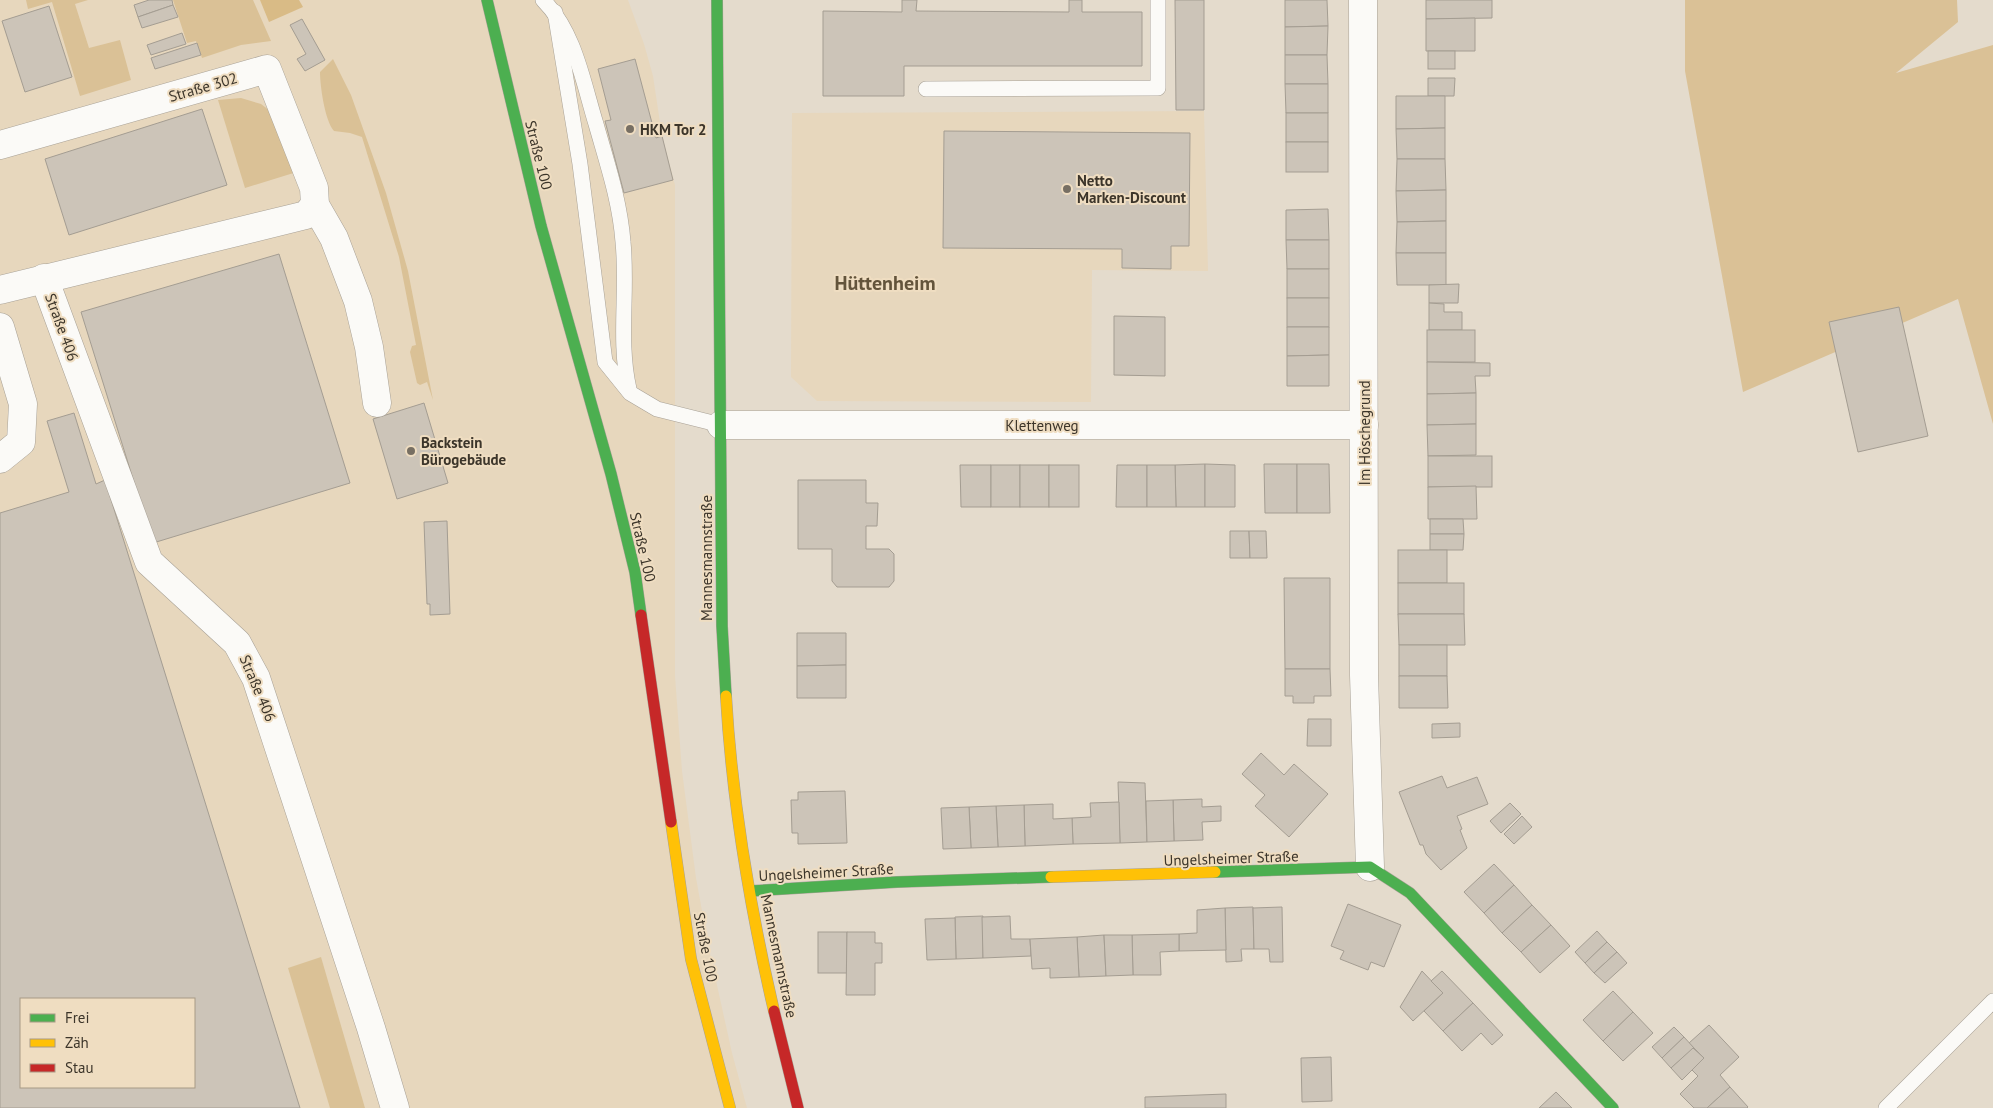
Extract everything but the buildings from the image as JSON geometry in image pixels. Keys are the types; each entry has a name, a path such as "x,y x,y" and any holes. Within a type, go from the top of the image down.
{"street":[{"name":"Straße 100","path":"487,0 491,24 541,226 611,474 634,572 691,959 730,1108"},
{"name":"Mannesmannstraße","path":"717,0 722,635 730,748 750,891 773,1005 798,1108"},
{"name":"Im Höschegrund","path":"1363,0 1364,675 1370,867"},
{"name":"Straße 302","path":"0,146 267,68 314,188 315,205"},
{"path":"0,290 306,215 315,205 334,238 358,301 369,347 377,403"},
{"name":"Straße 406","path":"44,278 149,562 237,643 256,678 362,999 395,1108"},
{"path":"0,327 23,404 21,442 0,459"},
{"name":"Klettenweg","path":"721,425 1364,425"},
{"path":"1370,867 1410,893 1613,1108"},
{"name":"Ungelsheimer Straße","path":"750,891 897,882 1370,867"}],"lane":[{"path":"544,0 555,12 574,49 616,193 623,241 624,366 630,393"},
{"path":"926,89 1158,88 1158,0"},
{"path":"555,12 580,164 605,362 630,393 657,409 721,425"},
{"path":"1886,1108 1993,1001"}],"shaded area":[{"path":"0,0 628,0 653,76 662,136 675,185 675,676 682,771 696,878 709,949 732,1053 747,1108 0,1108"},
{"path":"26,0 88,0 75,4 89,48 120,40 131,80 80,96 52,2 28,9"},
{"path":"173,0 253,0 271,41 241,45 202,58 196,41 187,43"},
{"path":"260,0 299,0 303,7 269,22"},
{"path":"1685,0 1957,0 1958,22 1896,73 1993,45 1993,424 1958,299 1743,392 1685,71"},
{"path":"333,59 351,95 386,193 408,271 433,400 427,382 420,385 417,383 410,352 412,346 416,345 399,257 362,137 334,131 328,120 322,94 320,72"},
{"path":"241,98 261,104 270,111 300,171 245,188 218,100"},
{"path":"1204,111 1208,271 1092,270 1091,402 817,401 791,377 792,113"},
{"path":"321,957 365,1108 330,1108 288,968"}],"traffic: fast":[{"path":"487,0 541,226 611,474 635,572 641,615"},
{"path":"717,0 722,626 726,696"},
{"path":"1215,872 1370,867 1410,893 1613,1108"},
{"path":"750,891 897,882 1051,877"}],"traffic: slow":[{"path":"726,696 737,815 757,933 774,1011"},
{"path":"671,822 691,959 730,1108"},
{"path":"1051,877 1215,872"}],"traffic: jam":[{"path":"641,615 671,822"},
{"path":"774,1011 798,1108"}],"place":[{"name":"HKM Tor 2","path":"630,129"},
{"name":"Netto Marken-Discount","path":"1067,189"},
{"name":"Backstein Bürogebäude","path":"411,451"}],"district":[{"name":"Hüttenheim","path":"885,283"}]}
